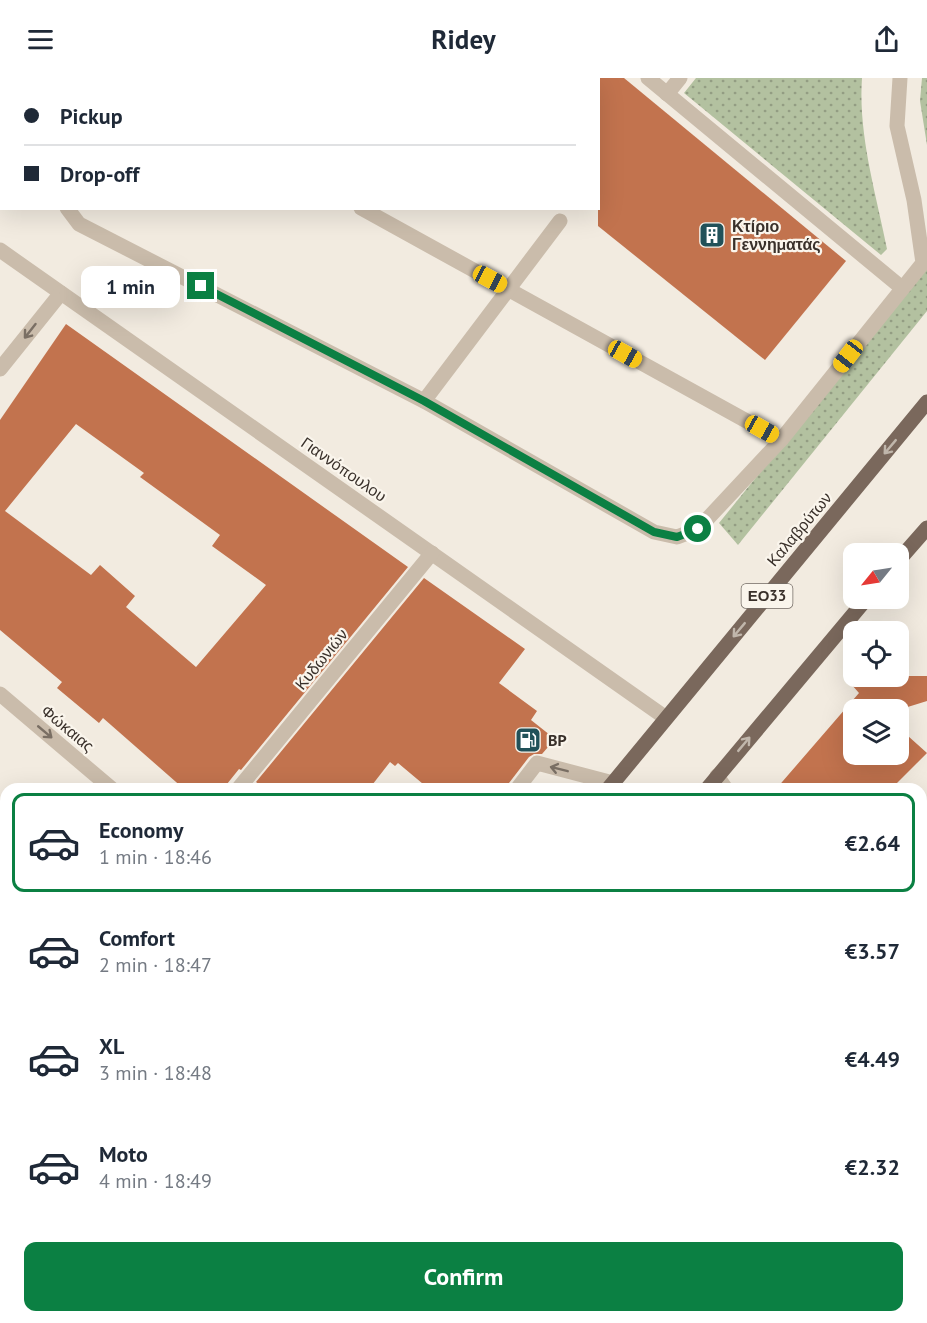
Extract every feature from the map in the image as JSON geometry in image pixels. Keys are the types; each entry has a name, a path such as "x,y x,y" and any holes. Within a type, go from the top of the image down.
{"main road":[{"name":"Καλαβρύτων","path":"612,783 927,402"},
{"path":"909,548 927,528"},
{"path":"711,783 858,609"}],"street":[{"path":"648,78 902,288"},
{"path":"667,94 680,78"},
{"path":"68,210 79,224 424,401 654,532 677,537 698,529 781,440 923,263 914,200 897,126 900,78"},
{"path":"365,210 781,440"},
{"path":"424,401 560,221"},
{"name":"Γιαννόπουλου","path":"0,250 666,718"},
{"path":"0,369 61,293"},
{"name":"Κυδωνιών","path":"243,783 432,553"},
{"name":"Φώκαιας","path":"0,694 105,783"},
{"path":"522,783 537,764 600,783"},
{"path":"717,776 722,783"}],"green space":[{"path":"696,78 862,78 861,99 865,142 887,249 881,255 684,93"},
{"path":"922,78 927,78 927,145 920,101"},
{"path":"927,267 927,311 738,545 719,523"}],"building":[{"name":"Κτίριο Γεννηματάς","path":"600,78 624,78 846,261 765,360 598,226"},
{"path":"66,324 408,567 241,770 239,769 228,783 177,783 103,718 99,723 57,688 62,682 0,630 0,420","holes":["76,424 144,473 140,477 220,535 212,546 266,585 196,667 126,607 135,596 100,565 91,575 5,511"]},
{"path":"424,578 525,649 499,683 537,711 531,720 555,739 542,754 529,757 509,783 422,783 398,763 395,766 390,762 374,783 256,782"},
{"path":"909,676 927,676 927,701 909,707 909,699 854,699 859,693 854,687 909,687"},
{"path":"843,712 843,765 909,765 909,737 927,753 897,783 781,783"}],"place":[{"name":"Κτίριο Γεννηματάς","path":"712,235"},
{"name":"BP","path":"528,740"}],"route":[{"path":"201,286 424,401 654,532 677,537 698,529"}]}
